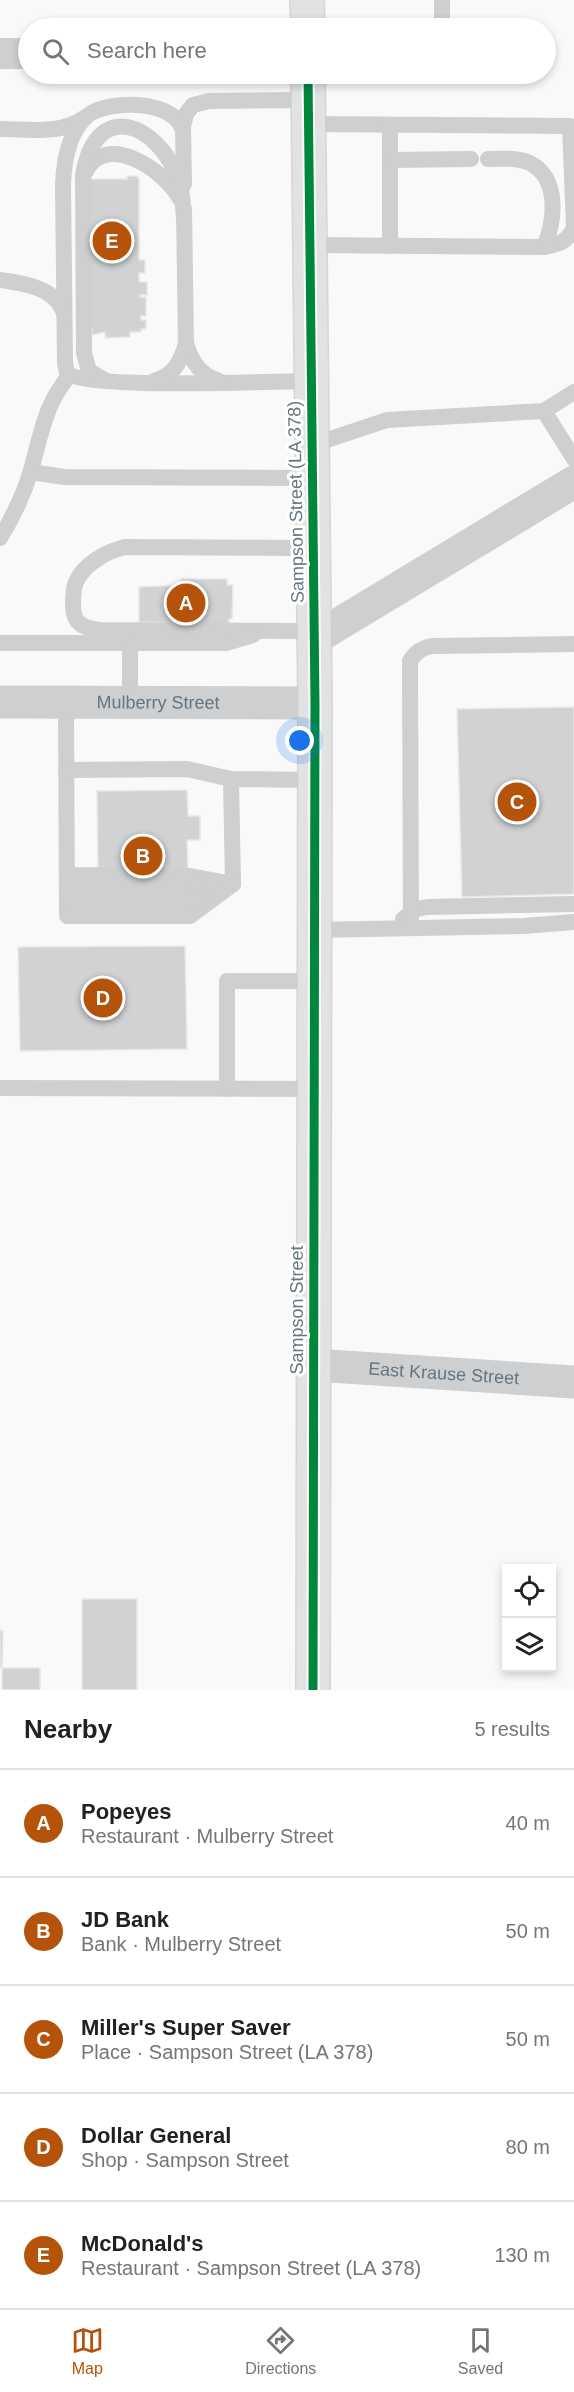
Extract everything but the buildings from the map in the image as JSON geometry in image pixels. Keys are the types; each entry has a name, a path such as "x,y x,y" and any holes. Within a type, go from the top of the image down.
{"main road":[{"path":"307,0 308,18"},
{"name":"Sampson Street (LA 378)","path":"308,99 315,703 314,930"},
{"name":"Sampson Street","path":"313,1690 314,930"}],"street":[{"path":"314,635 574,482"},
{"name":"Mulberry Street","path":"0,702 315,703"},
{"name":"East Krause Street","path":"314,1365 574,1382"}],"lane":[{"path":"442,0 442,18"},
{"path":"0,46 18,46"},
{"path":"0,61 18,61"},
{"path":"150,382 164,379 175,368 183,356 186,343 183,132 184,120 189,109 203,101 308,99 390,125 570,126 574,226 570,237 561,243 544,247 310,245"},
{"path":"0,129 57,129 78,123 106,107 152,106 171,114 179,122 183,132"},
{"path":"87,116 73,136 64,170 66,368 70,375 88,381 115,383 312,381"},
{"path":"115,383 103,381 93,375 84,360 82,182 87,156 95,139 109,128 122,125 150,139 171,165 181,189 184,219"},
{"path":"390,125 390,246"},
{"path":"0,137 7,131 20,129"},
{"path":"82,182 88,164 93,159 106,154 128,156 158,174 171,186 181,201 184,219"},
{"path":"390,160 471,159"},
{"path":"488,159 514,159 528,162 542,172 546,178 551,196 552,228 544,247"},
{"path":"0,275 18,284"},
{"path":"0,280 46,292 56,298 62,307 65,322"},
{"path":"186,343 190,356 198,368 210,378 223,382"},
{"path":"0,538 20,502 49,407 70,375"},
{"path":"312,446 387,420 544,411 574,393"},
{"path":"544,411 574,459"},
{"path":"31,472 64,477 313,478"},
{"path":"313,548 125,548 114,550 91,564 81,574 74,590 73,612 76,621 90,629 268,630 314,635"},
{"path":"0,643 226,643 268,630"},
{"path":"129,643 130,703"},
{"path":"411,920 408,669 410,661 422,648 432,646 574,644"},
{"path":"66,702 67,916 189,916 233,884"},
{"path":"66,770 187,769 231,779 315,780"},
{"path":"231,779 233,884"},
{"path":"67,889 189,876 233,884"},
{"path":"411,920 427,907 574,904"},
{"path":"314,930 380,929 411,920 523,926 574,922"},
{"path":"227,1089 227,981 314,981"},
{"path":"0,1088 314,1089"}],"cycle path":[{"path":"308,84 315,703 313,1690"}],"place":[{"name":"McDonald's","path":"112,241"},
{"name":"Popeyes","path":"186,603"},
{"name":"Miller's Super Saver","path":"517,802"},
{"name":"JD Bank","path":"143,856"},
{"name":"Dollar General","path":"103,998"}]}
